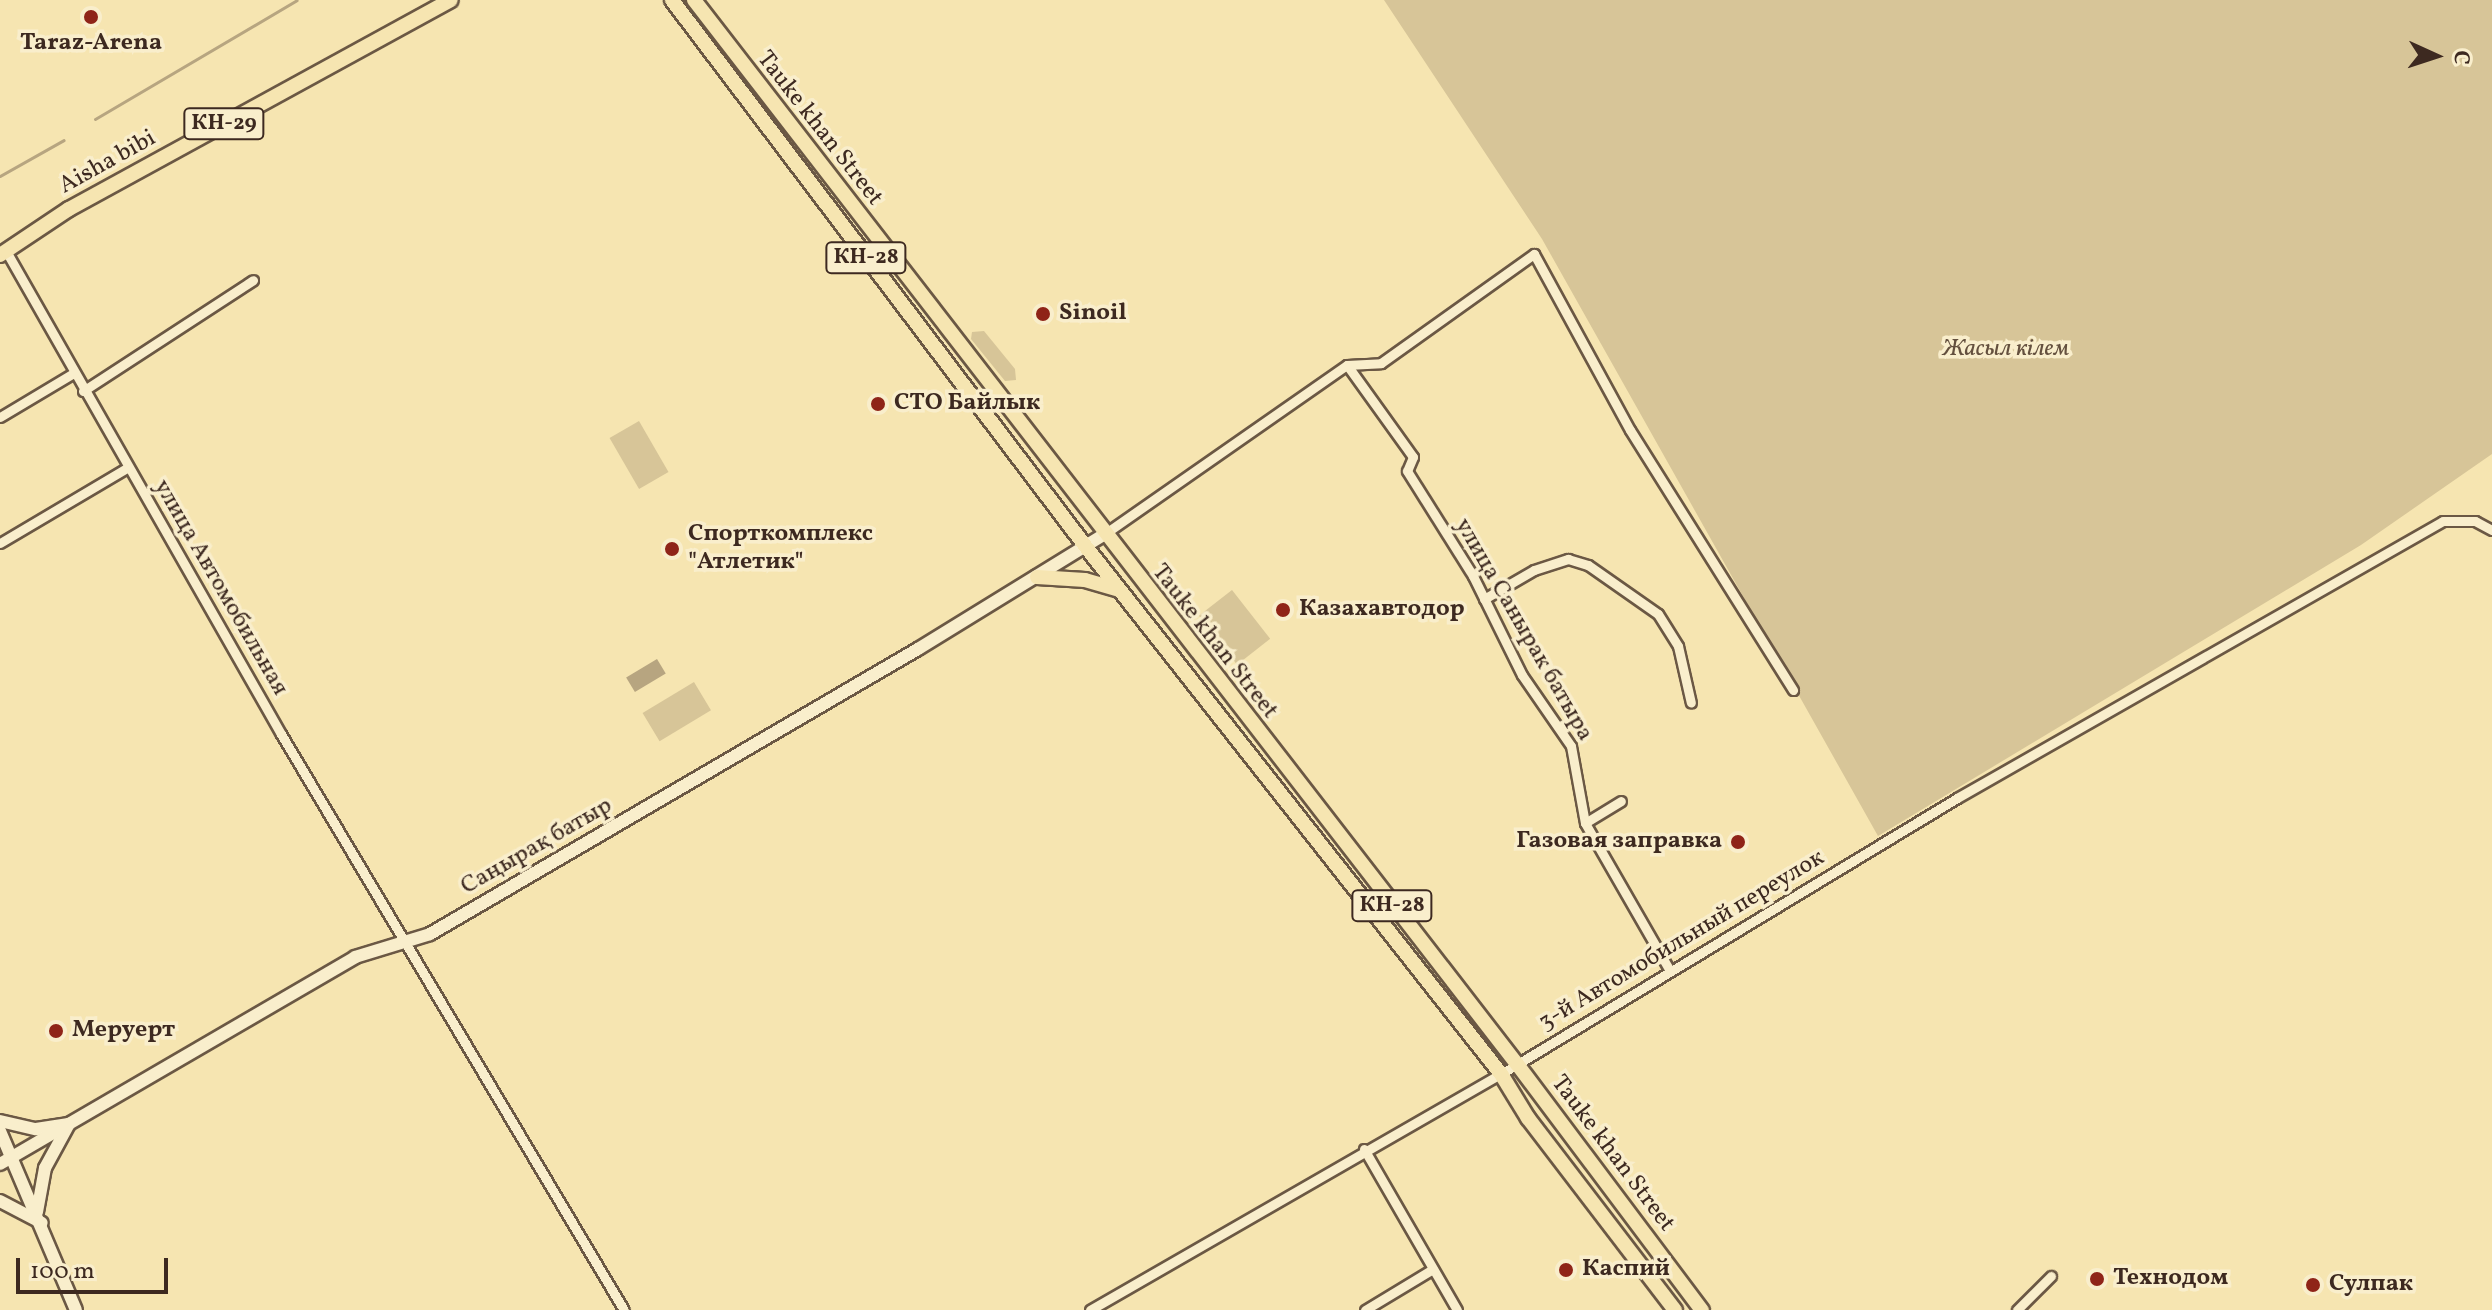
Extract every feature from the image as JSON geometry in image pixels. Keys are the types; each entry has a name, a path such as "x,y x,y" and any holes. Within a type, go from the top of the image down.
{"main road":[{"name":"Aisha bibi","path":"3,253 69,209 451,0"},
{"name":"Tauke khan Street","path":"672,0 1119,590 1501,1074 1528,1118 1675,1310"},
{"name":"Tauke khan Street","path":"694,0 1103,535 1517,1064 1702,1310"},
{"path":"1037,577 1085,580 1119,590"}],"street":[{"name":"улица Автомобильная","path":"3,253 405,942 624,1310"},
{"path":"1103,535 1347,365 1381,363 1534,254 1630,430 1793,690"},
{"path":"83,391 253,280"},
{"name":"улица Санырак батыра","path":"1347,365 1413,457 1407,471 1484,599 1522,675 1571,746 1585,823 1670,971"},
{"path":"0,417 72,374"},
{"path":"0,543 127,468"},
{"name":"3-й Автомобильный переулок","path":"1090,1310 1364,1149 1501,1074 1957,798 2443,521 2475,521 2492,530"},
{"name":"Саңырақ батыр","path":"0,1164 355,957 430,934 633,818 1103,535"},
{"path":"1484,599 1534,570 1568,559 1588,565 1658,614 1678,646 1691,703"},
{"path":"1585,823 1621,801"},
{"path":"0,1121 36,1129 69,1124"},
{"path":"39,1217 45,1168 69,1124"},
{"path":"0,1131 14,1155 76,1310"},
{"path":"1364,1149 1457,1310"},
{"path":"0,1201 39,1217"},
{"path":"1365,1310 1433,1269"},
{"path":"2017,1310 2051,1276"}],"green space":[{"name":"Жасыл кілем","path":"1384,0 2492,0 2492,454 2361,545 1878,836 1542,239"},
{"path":"984,331 1015,369 1016,380 1005,381 971,339 972,332"},
{"path":"639,421 668,472 639,489 610,438"},
{"path":"1232,590 1270,639 1237,665 1199,616"},
{"path":"694,682 711,710 660,741 643,713"}],"shaded area":[{"path":"657,659 666,674 635,692 626,678"}],"waterway":[{"path":"95,119 297,0"},
{"path":"0,176 64,140"}],"place":[{"name":"Taraz-Arena","path":"91,17"},
{"name":"Sinoil","path":"1043,314"},
{"name":"СТО Байлык","path":"878,404"},
{"name":"Спорткомплекс \"Атлетик\"","path":"672,549"},
{"name":"Казахавтодор","path":"1283,610"},
{"name":"Газовая заправка","path":"1738,842"},
{"name":"Меруерт","path":"56,1031"},
{"name":"Каспий","path":"1566,1270"},
{"name":"Технодом","path":"2097,1279"},
{"name":"Сулпак","path":"2313,1285"}]}
